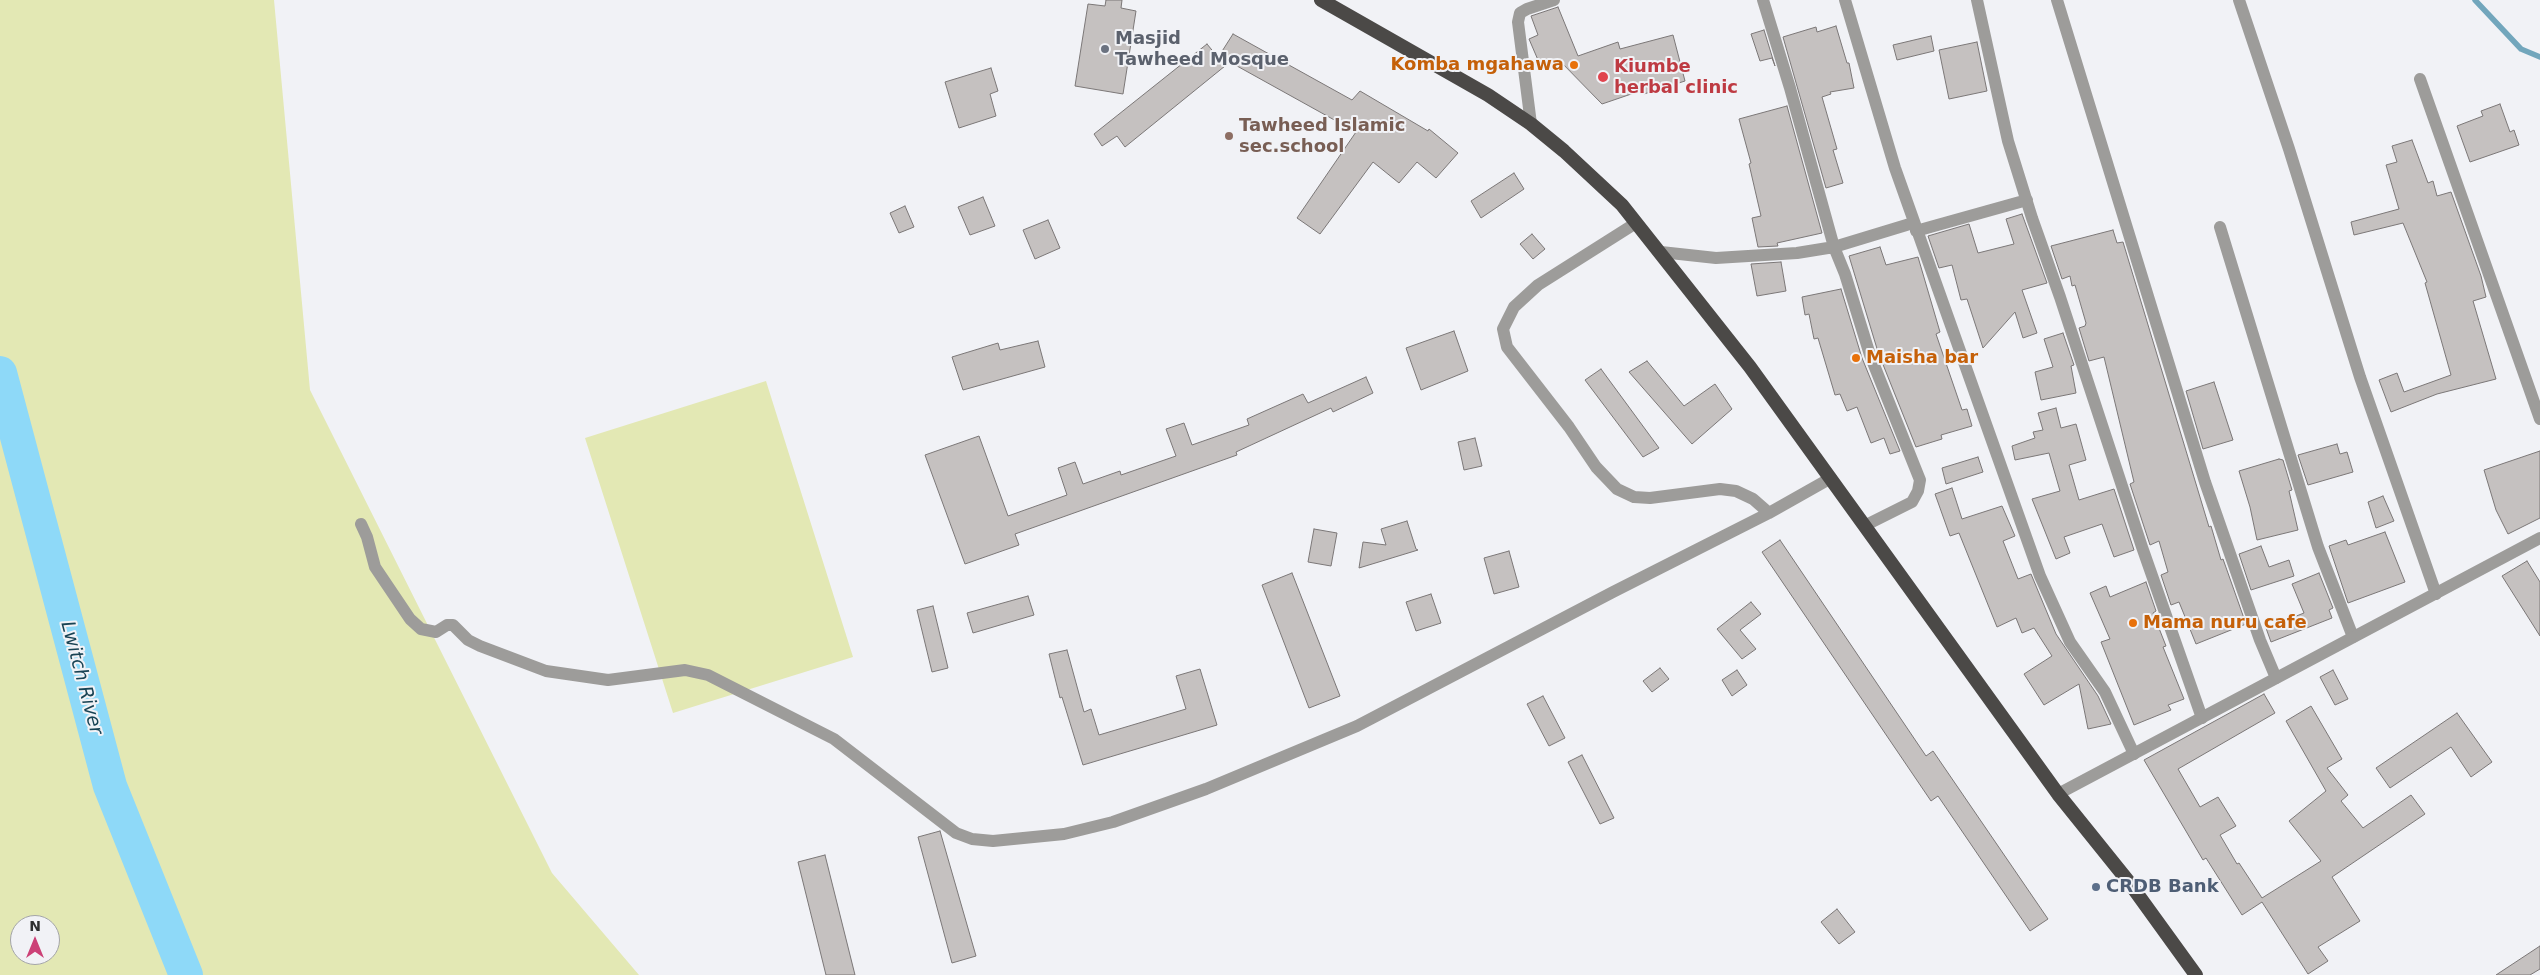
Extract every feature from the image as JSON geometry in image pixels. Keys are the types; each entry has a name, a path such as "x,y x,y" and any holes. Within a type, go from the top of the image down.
{"highway":[{"path":"1321,0 1488,95 1531,124 1593,177 1636,223 1661,252 1683,284 1750,367 1866,525 2058,794 2128,881 2196,975"}],"street":[{"path":"1531,124 1518,22 1520,14 1527,9 1554,0"},
{"path":"1763,0 1790,88 1834,247 1845,274 1870,355 1920,480 1918,491 1912,502 1866,525"},
{"path":"1845,0 1876,111 1915,227 2040,576 2070,642 2105,692 2134,754"},
{"path":"1977,0 2008,140 2142,548 2202,718"},
{"path":"2057,0 2205,482 2260,640 2276,678"},
{"path":"2239,0 2289,149 2360,377 2436,594"},
{"path":"2420,79 2540,419"},
{"path":"1661,252 1738,258 1797,253 1834,247 2027,200"},
{"path":"1636,223 1538,285 1514,307 1503,329 1507,347 1568,426 1596,467 1617,489 1634,497 1650,498 1720,489 1736,490 1752,499 1769,513"},
{"path":"2220,228 2313,530 2353,637"},
{"path":"361,524 367,537 375,567 410,618 421,629 436,632 448,625 453,625 468,640 480,646 546,671 608,680 685,670 708,675 834,740 956,832 972,839 993,841 1064,834 1113,822 1206,789 1357,726 1769,513 1830,478"},
{"path":"2058,794 2540,538"}],"green space":[{"path":"0,0 274,0 310,390 552,873 639,975 0,975"},
{"path":"766,381 853,657 673,713 585,438"}],"building":[{"name":"Masjid Tawheed Mosque","path":"1106,0 1122,0 1121,8 1136,11 1123,94 1075,86 1088,4 1105,6"},
{"path":"1558,7 1578,56 1618,42 1620,49 1673,35 1685,81 1644,94 1643,90 1602,104 1558,59 1541,67 1529,39 1538,35 1531,16"},
{"path":"1836,26 1847,63 1849,63 1854,88 1830,92 1831,94 1822,97 1837,149 1833,150 1843,183 1826,188 1783,37 1816,27 1817,32"},
{"path":"1764,30 1775,66 1772,58 1760,61 1751,34"},
{"path":"1233,34 1352,100 1360,91 1428,131 1429,129 1458,153 1436,178 1417,162 1399,183 1373,162 1320,234 1297,218 1356,132 1219,56"},
{"path":"1931,36 1934,51 1897,60 1893,45"},
{"path":"1977,42 1987,91 1949,99 1939,50"},
{"path":"1207,44 1225,66 1125,147 1117,136 1102,146 1094,134"},
{"path":"991,68 998,91 990,94 996,116 959,128 945,82"},
{"path":"2500,104 2510,132 2514,130 2519,145 2470,162 2457,126 2483,116 2481,111"},
{"path":"1787,106 1822,233 1777,243 1778,246 1758,247 1752,218 1761,216 1749,164 1751,163 1739,119"},
{"path":"2412,140 2428,183 2433,181 2437,196 2451,192 2481,276 2486,297 2473,301 2496,379 2437,394 2391,412 2379,380 2397,373 2404,392 2451,375 2425,283 2427,282 2403,223 2354,235 2351,222 2399,209 2386,165 2397,162 2392,146"},
{"path":"1514,173 1524,189 1481,218 1471,201"},
{"path":"983,197 995,226 970,235 958,207"},
{"path":"905,206 914,227 899,233 890,213"},
{"path":"2022,214 2047,283 2022,290 2037,333 2023,338 2015,312 1983,348 1967,299 1961,300 1952,265 1939,268 1928,236 1969,224 1978,253 2014,244 2006,219"},
{"path":"1048,220 1060,248 1035,259 1023,230"},
{"path":"2113,230 2117,243 2123,242 2209,527 2211,526 2221,560 2223,559 2246,624 2196,644 2179,602 2171,605 2161,575 2168,572 2159,541 2150,545 2130,484 2134,482 2104,357 2089,361 2079,328 2085,326 2086,323 2075,285 2072,286 2070,276 2062,279 2051,246"},
{"path":"1532,234 1545,249 1533,259 1520,244"},
{"path":"1880,247 1886,265 1918,257 1940,332 1936,334 1962,410 1967,409 1972,426 1941,435 1942,439 1916,447 1878,352 1849,256"},
{"path":"1781,262 1786,291 1757,296 1751,264"},
{"path":"1841,289 1862,358 1900,451 1890,454 1884,438 1871,443 1857,407 1847,411 1840,394 1835,395 1818,338 1814,339 1809,314 1805,315 1802,297"},
{"path":"1454,331 1468,371 1421,390 1406,348"},
{"path":"2063,333 2074,365 2071,366 2076,393 2041,400 2035,372 2053,367 2044,339"},
{"path":"1038,341 1045,367 963,390 952,357 998,343 1000,350"},
{"path":"1647,361 1684,406 1715,384 1732,409 1692,444 1629,372"},
{"path":"1601,369 1659,448 1643,457 1585,380"},
{"path":"1366,377 1373,393 1333,412 1331,408 1236,452 1237,455 1015,534 1019,545 965,564 925,455 979,436 1008,516 1067,495 1058,468 1075,462 1083,484 1120,471 1121,475 1176,456 1166,429 1184,423 1192,445 1249,425 1247,419 1303,394 1308,403"},
{"path":"2214,382 2233,440 2203,449 2186,391"},
{"path":"2056,408 2061,428 2076,424 2086,460 2069,465 2079,500 2114,489 2134,550 2114,557 2102,524 2064,537 2070,553 2056,559 2032,499 2060,491 2049,453 2015,460 2012,446 2035,438 2033,432 2043,430 2038,413"},
{"path":"1475,438 1482,466 1464,470 1458,442"},
{"path":"2337,444 2340,454 2347,452 2353,472 2308,485 2298,455"},
{"path":"2540,451 2540,518 2508,534 2496,510 2484,470"},
{"path":"1978,457 1983,472 1946,484 1942,468"},
{"path":"2279,459 2283,460 2292,490 2289,491 2298,530 2257,540 2250,507 2239,471"},
{"path":"1952,488 1962,519 2002,506 2015,536 2003,541 2018,579 2031,574 2056,634 2098,696 2111,724 2088,729 2079,684 2044,705 2024,674 2052,656 2034,628 2022,633 2016,618 1997,627 1959,533 1950,536 1935,494"},
{"path":"2383,496 2394,521 2376,528 2368,502"},
{"path":"1407,521 1416,549 1418,550 1359,568 1363,542 1386,545 1381,529"},
{"path":"1314,529 1337,533 1331,566 1308,562"},
{"path":"2385,532 2405,582 2348,603 2329,546 2346,540 2348,545"},
{"path":"1780,540 1926,756 1933,751 2048,919 2030,931 1938,796 1931,801 1762,552"},
{"path":"2261,546 2269,567 2289,560 2294,576 2251,590 2239,554"},
{"path":"1509,551 1519,587 1494,594 1484,558"},
{"path":"2527,561 2540,582 2540,636 2502,576"},
{"path":"1292,573 1340,696 1309,708 1262,585"},
{"path":"2319,573 2333,608 2329,610 2332,618 2271,642 2266,628 2304,613 2292,584"},
{"path":"2146,582 2156,611 2153,613 2166,646 2163,647 2184,699 2168,705 2171,710 2134,725 2101,642 2110,639 2090,593 2106,586 2110,597"},
{"path":"1431,594 1441,623 1416,631 1406,602"},
{"path":"1028,596 1034,615 973,633 967,613"},
{"path":"1751,602 1761,614 1740,630 1756,649 1742,659 1717,629"},
{"path":"933,606 948,668 932,672 917,610"},
{"path":"1067,650 1084,712 1091,709 1099,735 1186,709 1176,676 1200,669 1217,725 1083,765 1062,697 1060,698 1049,654"},
{"path":"1660,668 1669,679 1652,692 1643,681"},
{"path":"1737,670 1747,685 1732,696 1722,680"},
{"path":"2333,670 2348,699 2335,705 2320,677"},
{"path":"2264,694 2275,713 2178,769 2200,807 2218,797 2236,826 2220,835 2237,864 2239,863 2262,898 2321,861 2289,821 2326,791 2286,721 2311,706 2342,759 2327,768 2348,795 2341,801 2363,828 2411,795 2425,814 2332,877 2360,921 2318,947 2328,961 2308,974 2262,902 2242,915 2206,858 2203,860 2144,760"},
{"path":"1543,696 1565,738 1549,746 1527,704"},
{"path":"2457,713 2492,762 2471,777 2451,747 2390,788 2376,768"},
{"path":"1582,755 1614,818 1600,824 1568,762"},
{"path":"940,831 976,956 952,963 918,837"},
{"path":"825,855 855,975 826,975 798,862"},
{"path":"1837,909 1855,932 1839,944 1821,922"},
{"path":"2540,946 2540,969 2530,975 2496,975"}],"waterway":[{"path":"2475,0 2521,49 2540,57"},
{"name":"Lwitch River","path":"0,373 110,786 186,975"}],"place":[{"name":"Masjid Tawheed Mosque","path":"1105,49"},
{"name":"Komba mgahawa","path":"1574,65"},
{"name":"Kiumbe herbal clinic","path":"1603,77"},
{"name":"Tawheed Islamic sec.school","path":"1229,136"},
{"name":"Maisha bar","path":"1856,358"},
{"name":"Mama nuru cafe","path":"2133,623"},
{"name":"CRDB Bank","path":"2096,887"}]}
